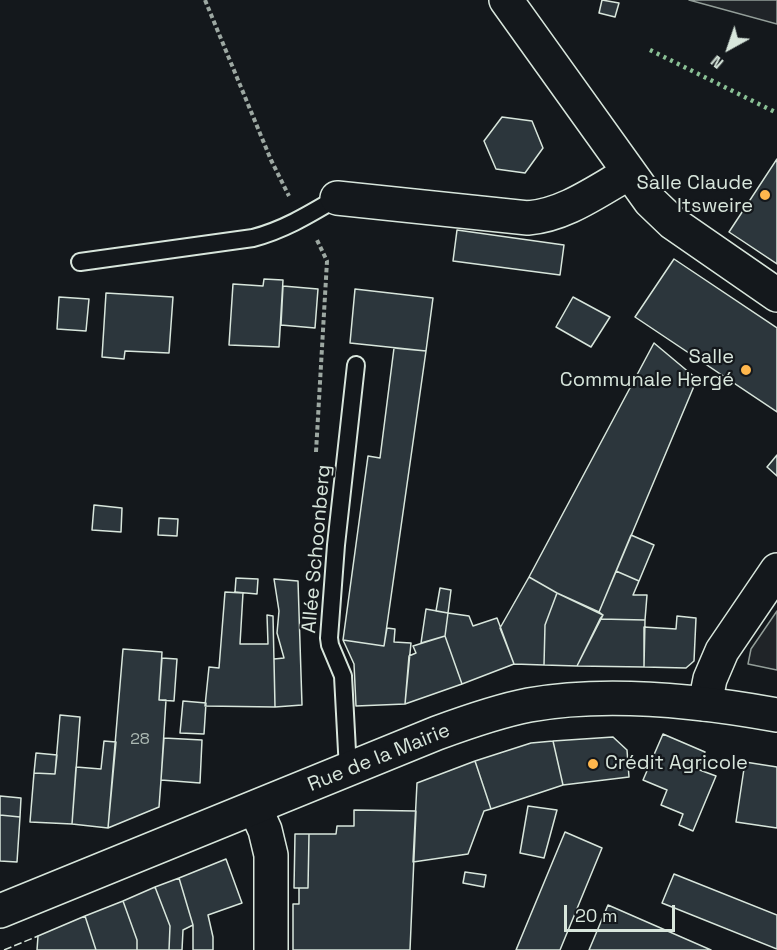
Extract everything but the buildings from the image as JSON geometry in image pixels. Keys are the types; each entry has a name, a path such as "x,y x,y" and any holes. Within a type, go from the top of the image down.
{"street":[{"path":"506,0 650,201 673,223 777,295"},
{"path":"337,198 520,217 540,217 576,204 629,172"},
{"path":"705,704 710,679 722,651 777,570"},
{"name":"Rue de la Mairie","path":"0,911 455,726 492,714 528,705 589,699 676,701 777,714"},
{"path":"255,808 265,830 271,855 271,950"}],"lane":[{"path":"80,262 236,241 265,234 301,219 337,198"},
{"name":"Allée Schoonberg","path":"348,770 344,676 329,638 336,545 356,365"}],"path":[{"path":"205,0 271,160 301,219 318,242 327,261 316,453"}],"shaded area":[{"path":"689,0 777,0 777,24"},
{"path":"777,611 777,670 748,664 751,649"}],"hedge":[{"path":"650,50 777,113"}],"fence":[{"path":"4,950 38,936"}],"place":[{"name":"Salle Claude Itsweire","path":"765,195"},
{"name":"Salle Communale Hergé","path":"746,370"},
{"name":"Crédit Agricole","path":"593,764"}]}
